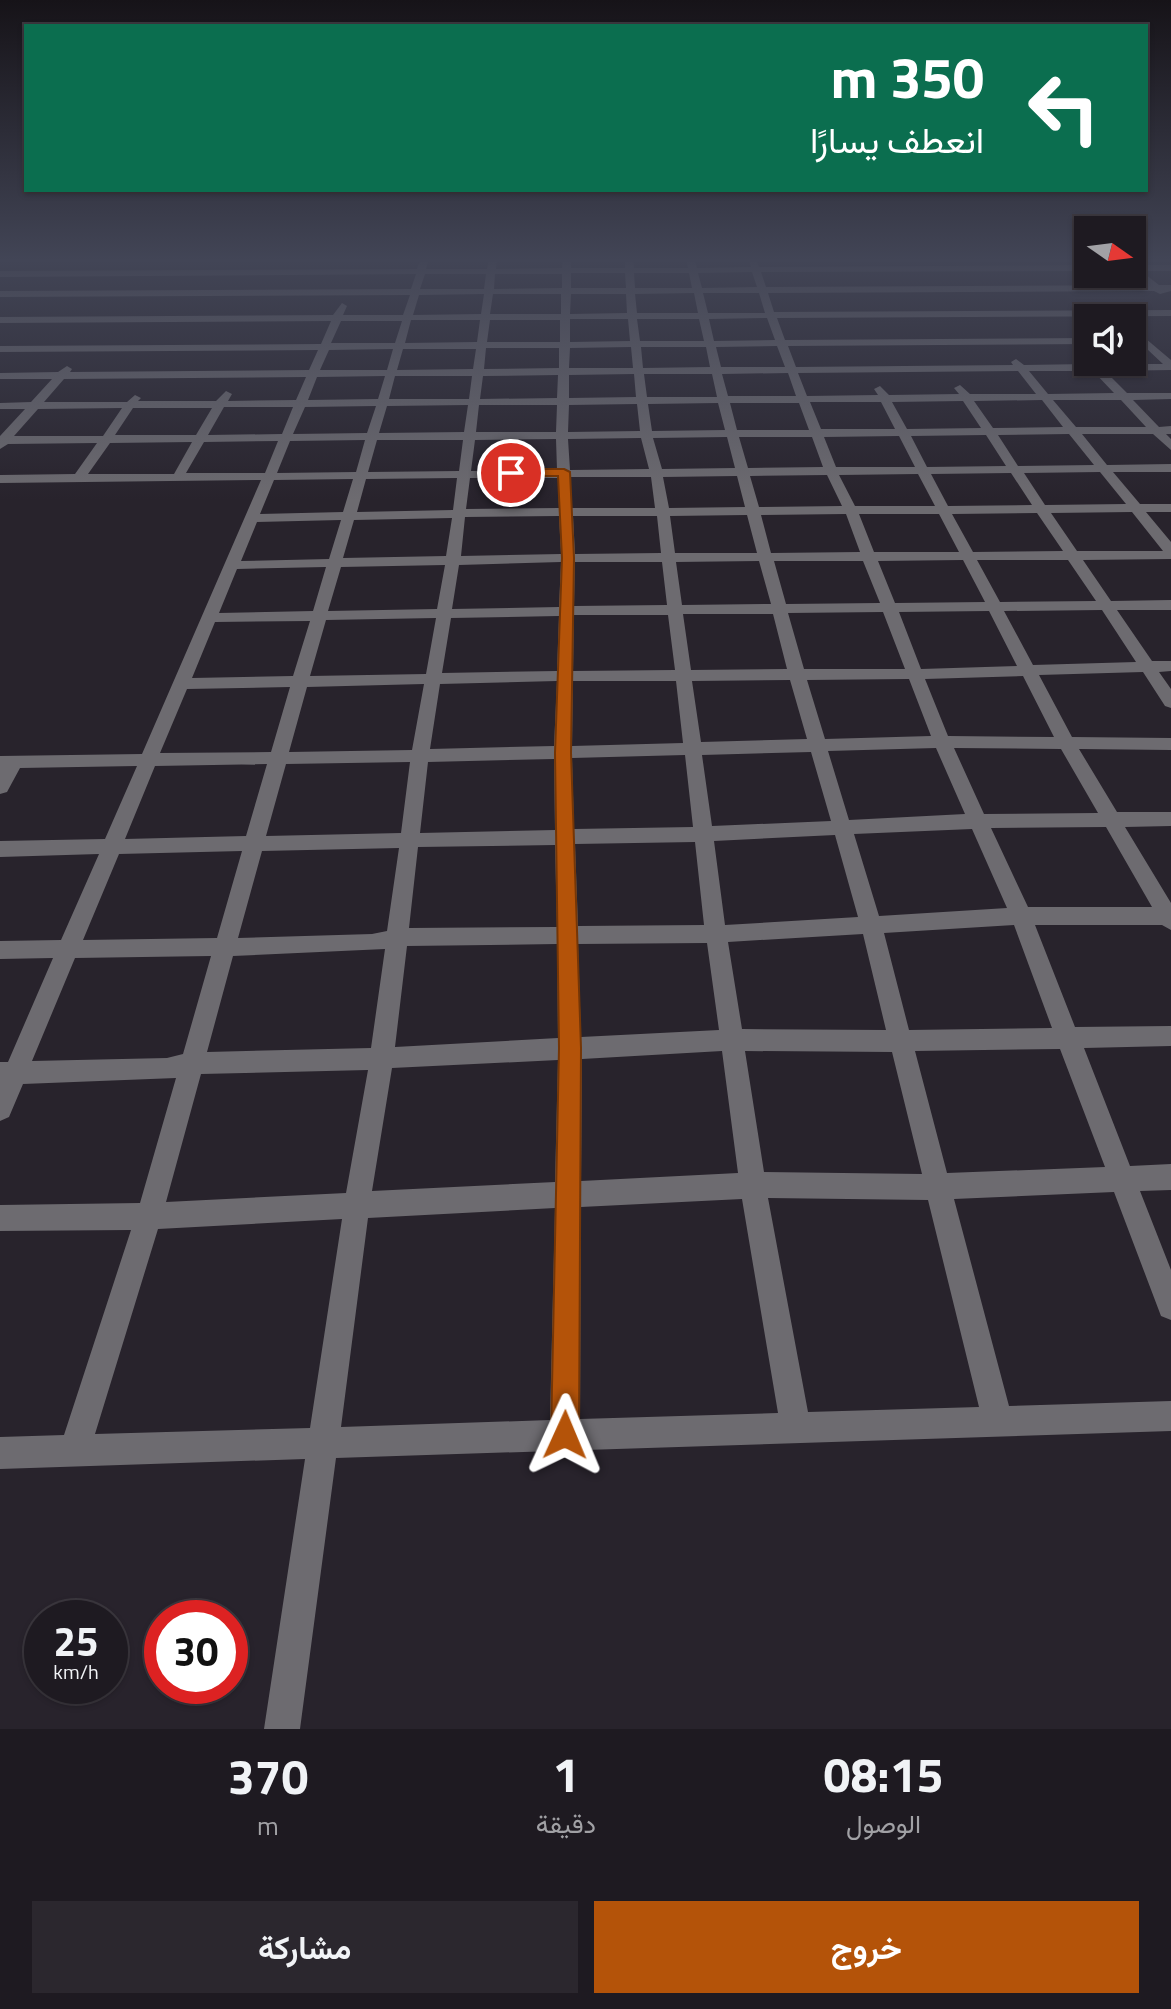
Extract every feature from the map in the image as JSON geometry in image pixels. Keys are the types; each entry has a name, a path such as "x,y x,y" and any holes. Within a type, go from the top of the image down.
{"street":[{"path":"3,352 18,339"},
{"path":"2,442 93,339"},
{"path":"152,339 238,373 1022,369 1074,364"},
{"path":"78,479 176,339"},
{"path":"0,376 62,375 170,347 220,339"},
{"path":"3,352 170,347 220,339"},
{"path":"178,477 257,339"},
{"path":"292,339 325,346 1071,341"},
{"path":"0,1109 7,1073 149,760 328,339"},
{"path":"75,1450 149,1216 400,339"},
{"path":"282,1729 357,1205 382,1056 420,756 453,560 481,339"},
{"path":"563,339 562,434 568,558 563,753 570,1048 565,1435"},
{"path":"634,339 646,434 663,513 716,934 753,1185 796,1428"},
{"path":"708,339 797,675 871,925 998,1422"},
{"path":"781,339 831,471 870,557 942,742 1021,916 1171,1306"},
{"path":"853,339 1065,741 1170,918"},
{"path":"925,339 1171,702"},
{"path":"997,339 1171,553"},
{"path":"1069,339 1074,344"},
{"path":"1146,341 1157,341"},
{"path":"1146,347 1171,367"},
{"path":"1146,366 1171,367"},
{"path":"1103,376 1171,446"},
{"path":"0,406 1171,396"},
{"path":"2,442 1171,430"},
{"path":"0,479 1171,468"},
{"path":"254,518 565,512 1171,508"},
{"path":"232,565 568,558 1171,553"},
{"path":"209,618 1171,605"},
{"path":"180,684 564,676 915,674 1171,666"},
{"path":"0,787 7,762 563,753 942,742 1171,744"},
{"path":"0,849 703,834 979,821 1171,819"},
{"path":"0,950 372,943 399,937 716,934 1021,916 1170,918"},
{"path":"7,1073 167,1069 192,1063 734,1040 901,1041 1171,1036"},
{"path":"0,1218 149,1216 753,1185 936,1187 1171,1177"},
{"path":"0,1453 1171,1416"}],"route":[{"path":"511,473 564,472 568,558 563,753 570,1048 565,1435"}]}
